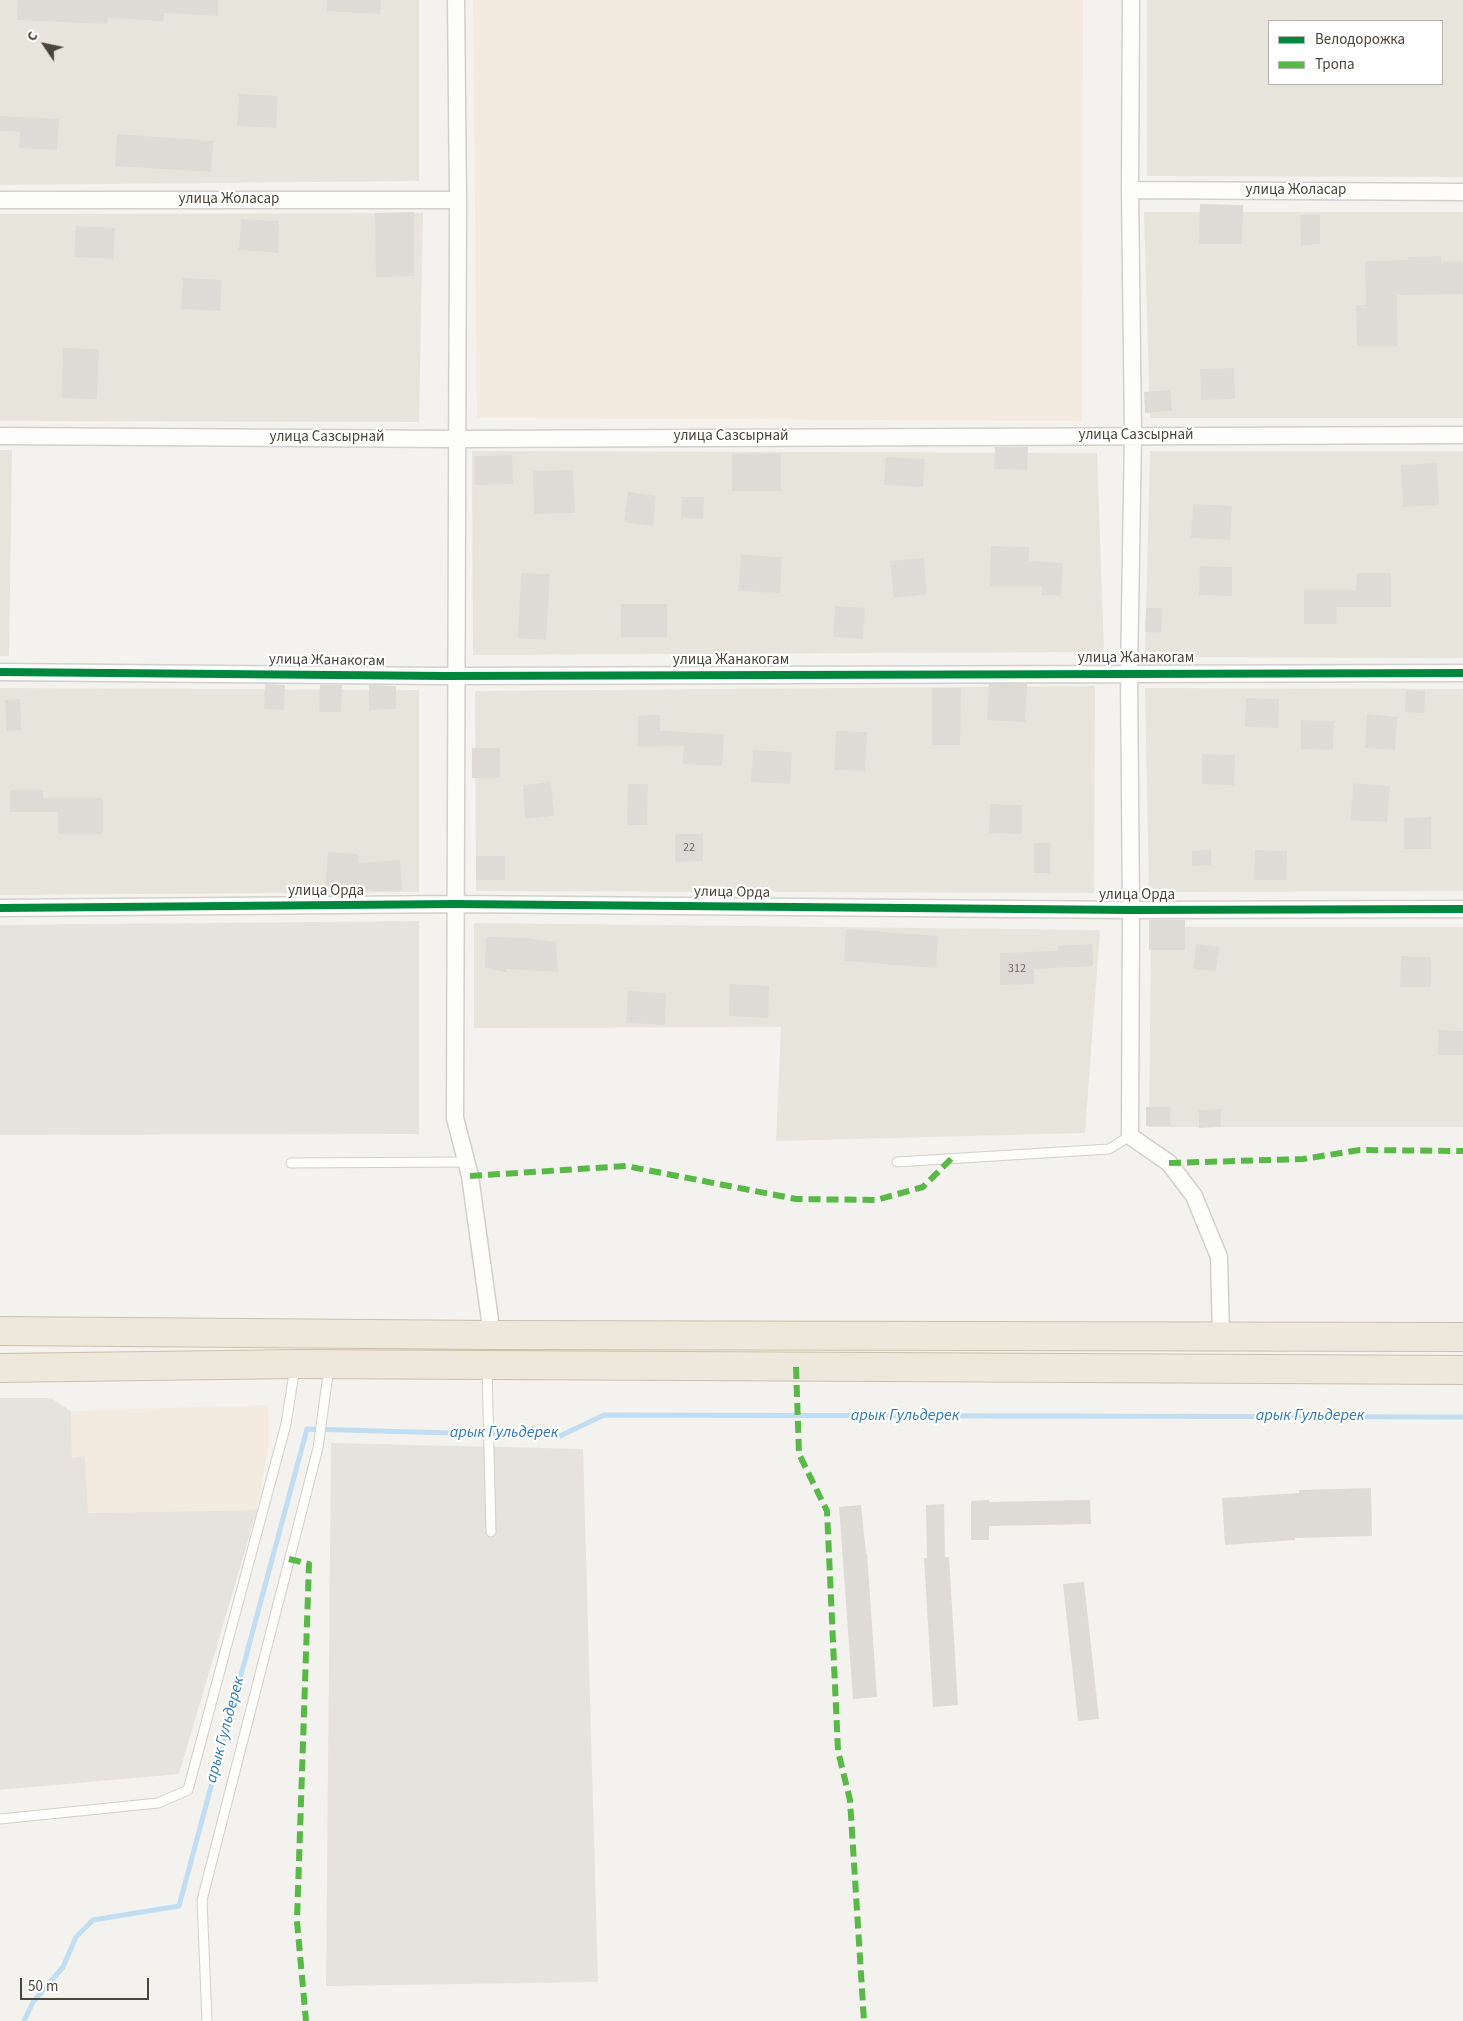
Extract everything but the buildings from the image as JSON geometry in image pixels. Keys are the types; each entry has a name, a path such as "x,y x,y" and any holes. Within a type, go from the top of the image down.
{"highway":[{"path":"0,1331 1463,1337"},
{"path":"1255,1337 1255,1370"},
{"path":"0,1368 329,1364 1463,1370"}],"street":[{"path":"456,0 458,200 455,1118 470,1176 492,1334"},
{"path":"1131,0 1130,190 1133,436 1129,673 1130,1136 1170,1163 1194,1196 1219,1257 1221,1337"},
{"name":"улица Жоласар","path":"1130,190 1463,192"},
{"name":"улица Жоласар","path":"0,200 458,200"},
{"name":"улица Сазсырнай","path":"0,436 457,438 1463,434"},
{"name":"улица Жанакогам","path":"0,672 456,676 1463,673"},
{"name":"улица Орда","path":"0,908 456,904 1131,910 1463,909"}],"lane":[{"path":"897,1162 1109,1149 1130,1136"},
{"path":"292,1163 466,1162"},
{"path":"0,1819 158,1803 188,1790 286,1424 296,1364"},
{"path":"208,2021 202,1900 318,1448 329,1364"},
{"path":"487,1365 491,1532"}],"shaded area":[{"path":"0,0 419,0 419,181 0,185"},
{"path":"473,0 1083,0 1082,421 477,418"},
{"path":"1147,0 1463,0 1463,177 1147,176"},
{"path":"1144,212 1463,212 1463,418 1150,418"},
{"path":"423,213 419,422 0,421 0,214"},
{"path":"0,450 12,450 9,656 0,656"},
{"path":"472,451 1097,453 1104,652 473,655"},
{"path":"1150,451 1463,451 1463,658 1145,657"},
{"path":"1095,686 1094,893 476,891 475,691"},
{"path":"0,688 419,690 419,892 0,895"},
{"path":"1145,688 1463,689 1463,891 1149,892"},
{"path":"419,921 419,1134 0,1135 0,925"},
{"path":"474,923 1100,930 1085,1133 776,1141 781,1027 474,1028"},
{"path":"1151,927 1463,927 1463,1127 1149,1127"},
{"path":"0,1398 51,1398 71,1411 72,1458 85,1456 88,1513 257,1510 179,1774 0,1790"},
{"path":"268,1405 269,1442 257,1510 87,1513 85,1457 72,1458 71,1411"},
{"path":"331,1443 583,1449 598,1982 326,1986"}],"waterway":[{"name":"арык Гульдерек","path":"24,2021 33,2002 63,1967 76,1937 93,1920 179,1906 307,1429 560,1436 604,1415 1463,1417"}],"marked path":[{"path":"1169,1163 1303,1159 1360,1150 1463,1151"},
{"path":"470,1176 626,1166 796,1199 876,1200 923,1187 952,1158"},
{"path":"796,1367 799,1454 827,1511 838,1751 850,1800 864,2021"},
{"path":"289,1559 309,1564 297,1921 306,2021"}],"cycle path":[{"path":"0,672 445,676 1463,673"},
{"path":"0,908 455,904 1131,910 1463,909"}]}
